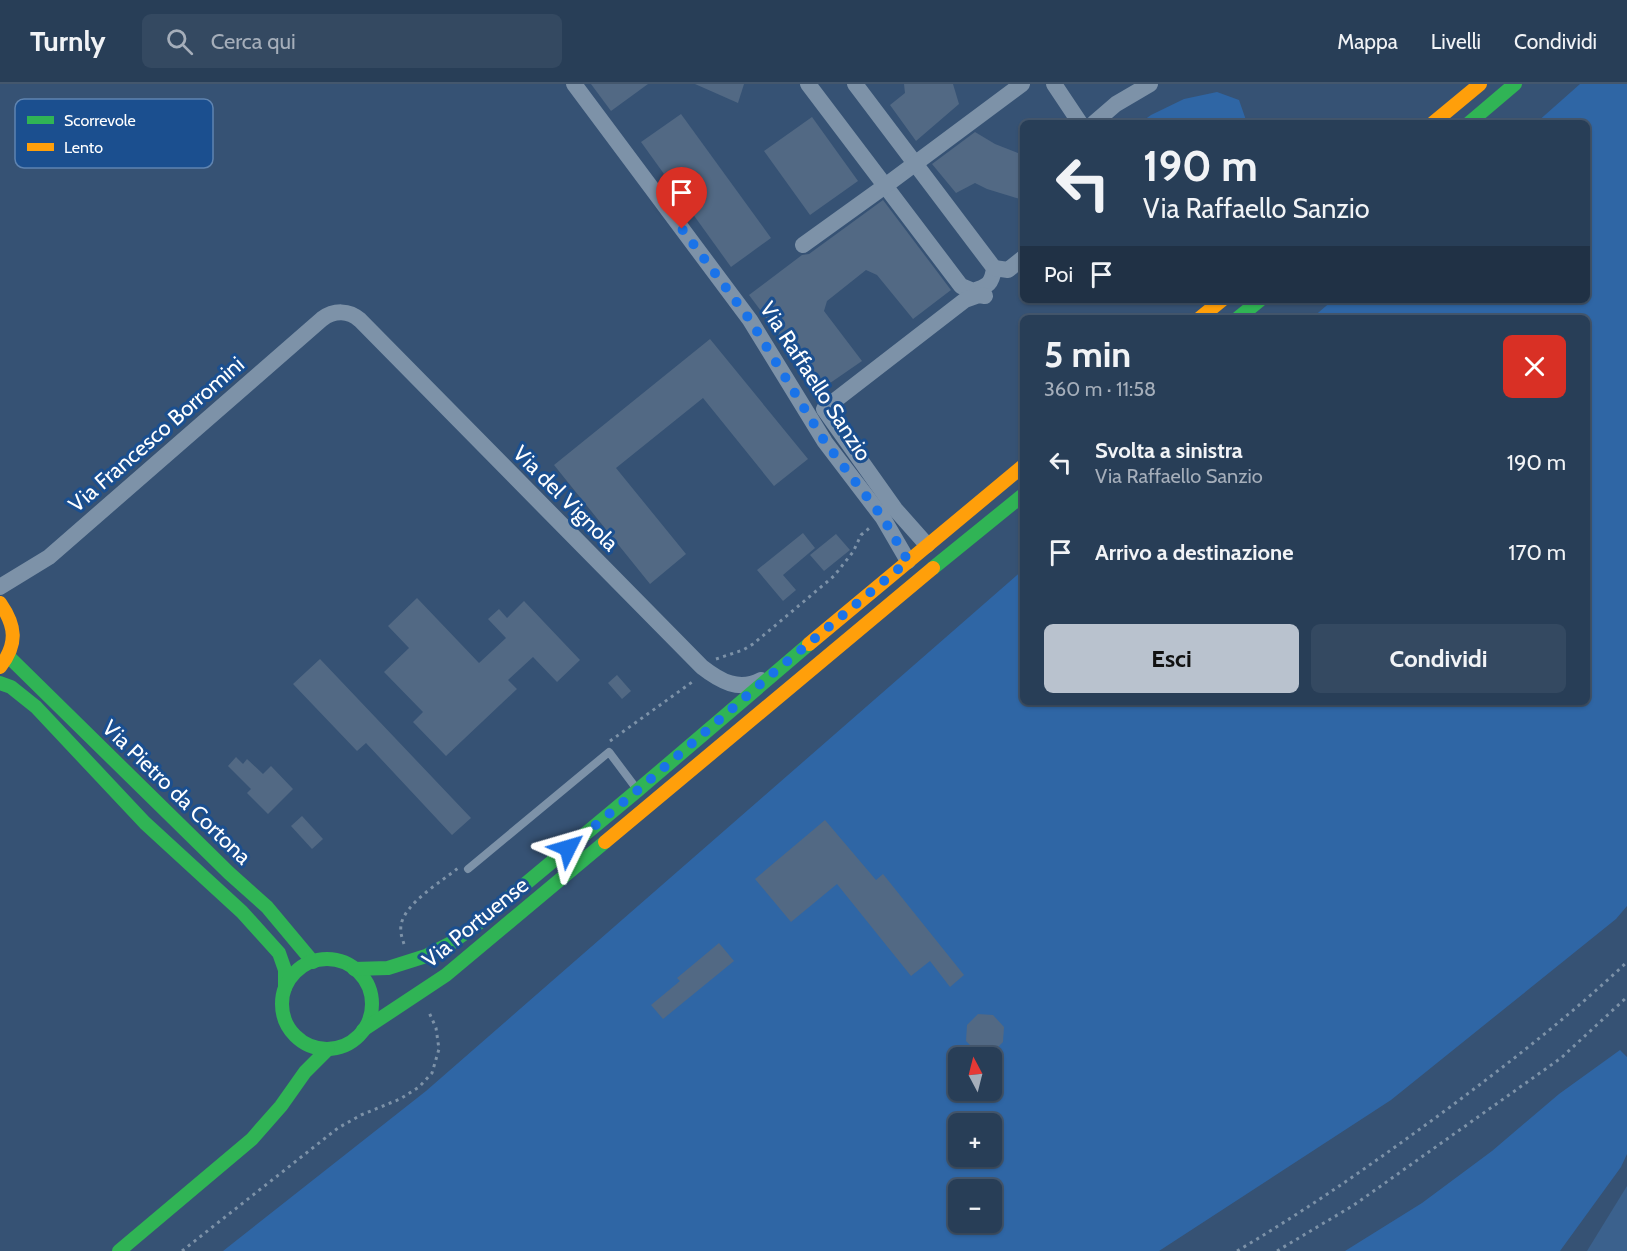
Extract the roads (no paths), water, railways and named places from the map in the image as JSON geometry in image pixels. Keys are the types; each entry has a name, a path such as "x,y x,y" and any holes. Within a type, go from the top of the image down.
{"street":[{"name":"Via Raffaello Sanzio","path":"574,84 750,320 825,442 883,518 908,561"},
{"path":"808,84 960,286 973,291 986,287 992,279 994,268"},
{"path":"855,84 994,268 1008,270 1020,260"},
{"path":"803,245 1022,84"},
{"path":"1054,84 1078,120"},
{"path":"1437,120 1480,84"},
{"path":"1473,120 1515,84"},
{"path":"1097,120 1116,104 1145,85"},
{"path":"927,545 895,509 824,409 965,300 979,295 992,296"},
{"path":"1204,315 1218,303"},
{"path":"1242,315 1256,303"},
{"name":"Via Francesco Borromini","path":"0,588 49,557 322,319 340,312"},
{"name":"Via del Vignola","path":"340,312 351,314 360,320 702,667 723,682 735,685 755,683 772,674"},
{"name":"Via Portuense","path":"354,969 388,969 426,956 451,943 638,790 772,674 1020,468"},
{"name":"Via Portuense","path":"363,1030 446,975 1020,497"},
{"path":"0,603 9,615 13,628 13,642 4,661"},
{"name":"Via Pietro da Cortona","path":"4,661 267,907 313,962"},
{"name":"Via Pietro da Cortona","path":"0,683 11,687 36,707 145,823 242,912 279,953 285,970 285,988"},
{"path":"324,960 335,961 354,969 367,985 371,998 370,1015 363,1030 355,1039 344,1045 328,1049 308,1045 299,1040 285,1021 282,1006 285,988 296,972 313,962 324,960"},
{"path":"290,1030 293,1050"},
{"path":"119,1251 252,1139 281,1106 305,1072 328,1049"},
{"path":"281,1106 293,1069"}],"lane":[{"path":"468,869 609,752 638,790"}]}
